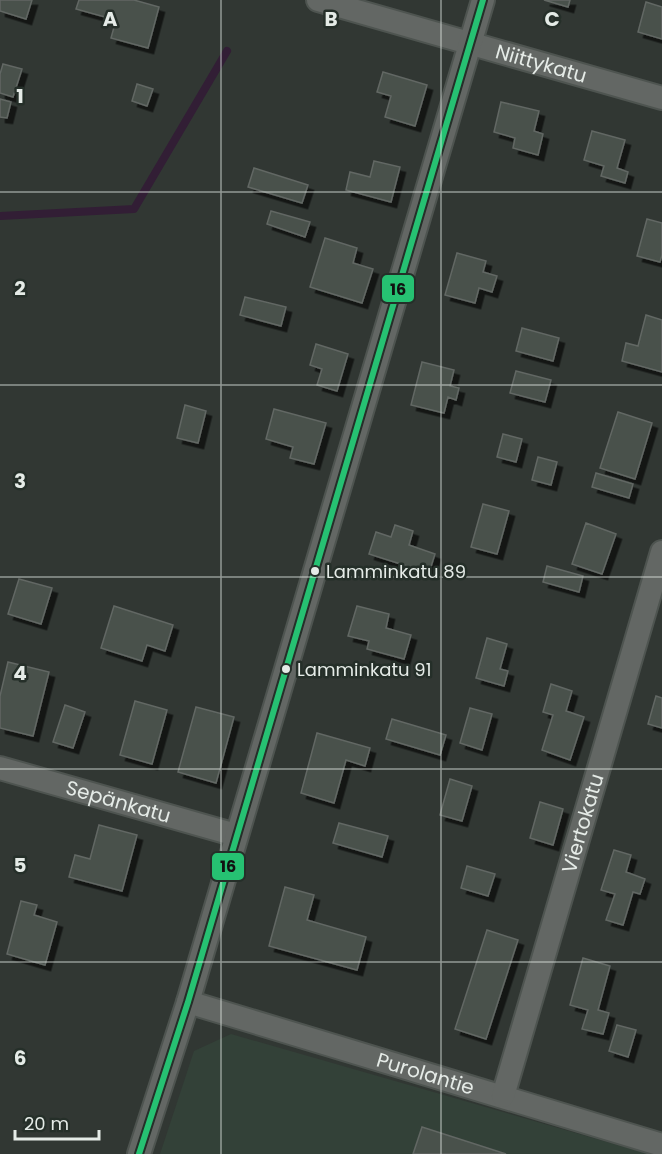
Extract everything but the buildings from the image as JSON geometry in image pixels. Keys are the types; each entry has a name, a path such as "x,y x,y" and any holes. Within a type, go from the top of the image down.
{"street":[{"name":"Niittykatu","path":"318,0 662,98"},
{"path":"139,1154 188,1002 483,0"},
{"name":"Viertokatu","path":"503,1096 662,552"},
{"name":"Sepänkatu","path":"0,768 236,835"},
{"name":"Purolantie","path":"188,1002 662,1145"}],"shaded area":[{"path":"231,1034 649,1154 160,1154 194,1051"}],"waterway":[{"path":"0,216 134,209 227,51"}],"transit line":[{"name":"16","path":"139,1154 188,1002 483,0"}],"place":[{"name":"Lamminkatu 89","path":"315,571"},
{"name":"Lamminkatu 91","path":"286,669"}]}
